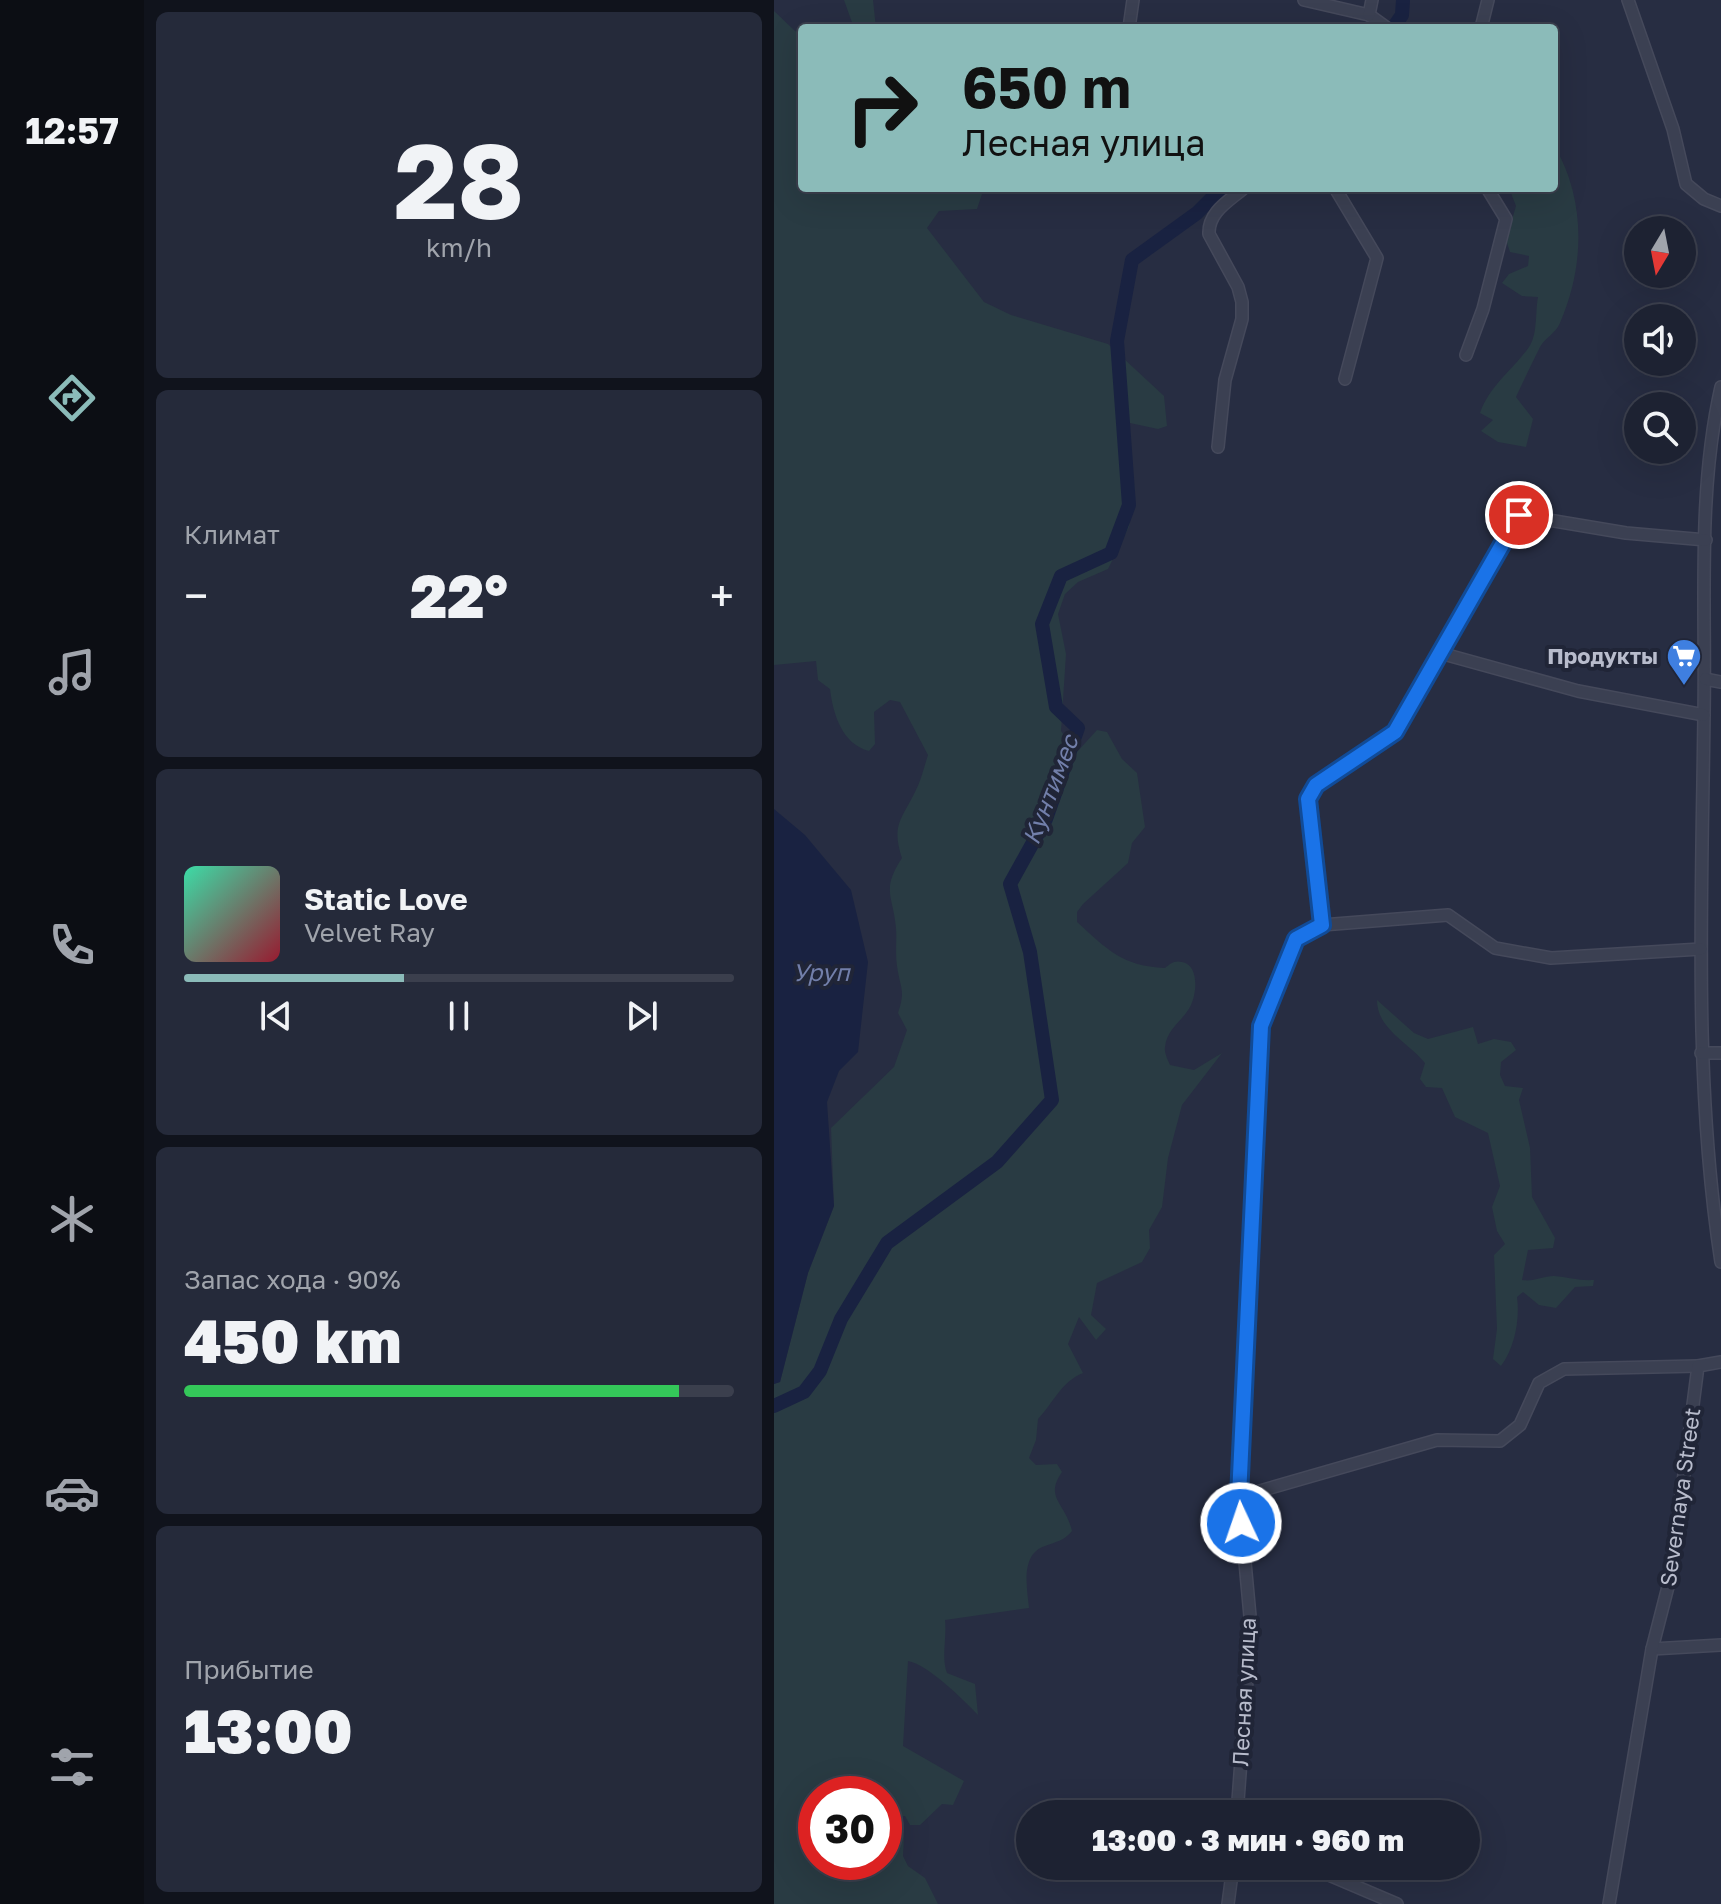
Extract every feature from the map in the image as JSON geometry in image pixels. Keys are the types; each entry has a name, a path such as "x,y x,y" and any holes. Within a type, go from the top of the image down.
{"street":[{"path":"1130,24 1133,0"},
{"path":"1304,0 1369,15 1381,24"},
{"path":"1369,15 1372,0"},
{"path":"1482,24 1488,0"},
{"path":"1628,0 1673,129 1686,184 1704,199 1721,206"},
{"path":"1218,447 1225,380 1242,319 1242,302 1238,287 1209,234 1208,224 1213,215 1239,192"},
{"path":"1337,192 1377,258 1345,379"},
{"path":"1466,355 1483,309 1506,219 1489,192"},
{"path":"1721,387 1707,495 1701,949 1701,1053 1710,1189 1721,1262"},
{"path":"1701,949 1551,958 1495,948 1448,915 1322,925 1308,799 1316,785 1395,732 1519,515 1626,533 1706,540"},
{"path":"1440,653 1578,691 1704,715"},
{"path":"1705,679 1721,682"},
{"name":"Лесная улица","path":"1238,1800 1251,1627 1239,1497 1261,1026 1296,939 1322,925"},
{"path":"1701,1053 1721,1053"},
{"path":"1239,1497 1437,1440 1500,1441 1520,1425 1539,1383 1564,1369 1698,1366 1721,1362"},
{"name":"Severnaya Street","path":"1609,1904 1652,1649 1671,1575 1698,1366"},
{"path":"1652,1649 1721,1645"},
{"path":"1228,1904 1231,1880"},
{"path":"1341,1880 1397,1904"}],"shaded area":[{"path":"844,0 873,0 876,24 853,24"},
{"path":"774,11 798,32 798,192 983,192 977,209 939,211 927,228 984,302 1011,315 1108,344 1164,396 1167,426 1158,429 1130,423 1126,433 1135,490 1129,527 1108,569 1078,582 1065,594 1058,614 1066,654 1061,731 1076,753 1097,730 1107,732 1122,759 1137,773 1145,827 1132,843 1128,863 1083,904 1077,912 1077,922 1126,960 1165,968 1179,962 1191,968 1195,980 1193,1000 1166,1040 1165,1052 1170,1065 1194,1070 1222,1053 1182,1105 1168,1158 1162,1207 1149,1230 1150,1248 1142,1262 1097,1283 1091,1315 1106,1329 1096,1340 1079,1317 1068,1344 1083,1373 1063,1387 1038,1419 1036,1440 1029,1458 1036,1465 1057,1464 1062,1472 1055,1494 1072,1531 1063,1539 1037,1550 1032,1556 1027,1572 1029,1608 945,1620 944,1661 947,1673 975,1684 978,1715 935,1675 908,1661 903,1746 964,1781 953,1805 942,1804 920,1825 910,1825 905,1816 902,1816 902,1776 798,1776 798,1880 902,1880 902,1831 903,1856 908,1866 925,1878 938,1904 774,1904 774,1384 780,1382 808,1273 834,1206 831,1128 894,1067 907,1030 898,1013 902,994 890,886 902,858 898,838 900,823 928,755 900,702 890,700 874,712 875,744 869,751 852,742 840,727 830,689 818,680 816,661 774,665"},
{"path":"1558,153 1577,210 1578,256 1560,323 1540,347 1516,397 1533,419 1526,447 1498,442 1481,431 1493,420 1480,413 1496,386 1529,347 1535,329 1538,297 1522,296 1502,283 1509,274 1528,266 1529,256 1510,252 1506,240 1516,206 1511,192 1558,192"},
{"path":"1377,1000 1414,1033 1428,1039 1473,1027 1478,1044 1494,1039 1511,1042 1516,1050 1501,1062 1500,1075 1505,1086 1523,1088 1519,1100 1530,1148 1532,1197 1555,1238 1553,1248 1528,1250 1522,1280 1554,1276 1594,1280 1593,1286 1575,1287 1556,1308 1539,1305 1523,1292 1517,1297 1515,1333 1501,1366 1493,1359 1497,1329 1494,1255 1505,1244 1497,1231 1492,1207 1500,1186 1488,1133 1455,1117 1442,1088 1426,1087 1420,1079 1425,1063 1388,1027 1378,1010"}],"water":[{"name":"Уруп","path":"774,809 805,835 851,890 868,962 858,1052 839,1071 827,1102 834,1206 808,1273 780,1382 774,1384"}],"waterway":[{"name":"Кунтимес","path":"1396,24 1402,15 1403,0"},
{"name":"Кунтимес","path":"774,1406 804,1392 820,1371 841,1319 887,1243 997,1162 1052,1100 1030,952 1010,884 1046,819 1078,728 1056,707 1042,624 1061,576 1111,553 1129,505 1117,341 1132,260 1197,213 1218,192"}],"place":[{"name":"Продукты","path":"1684,687"}],"route":[{"path":"1241,1523 1239,1497 1261,1026 1296,939 1322,925 1308,799 1316,785 1395,732 1519,515"}]}
